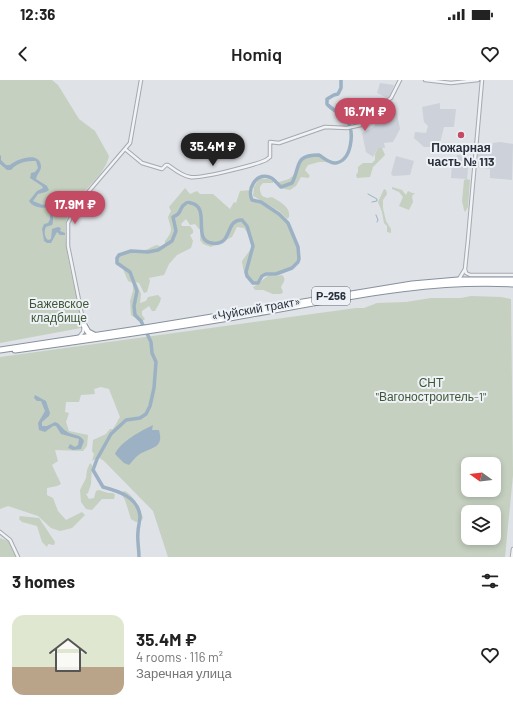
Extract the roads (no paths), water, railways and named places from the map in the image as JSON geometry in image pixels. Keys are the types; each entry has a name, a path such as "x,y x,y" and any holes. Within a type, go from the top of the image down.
{"highway":[{"name":"«Чуйский тракт»","path":"151,329 394,286 458,280 513,281"},
{"name":"«Чуйский тракт»","path":"0,350 78,337 151,329 395,290 444,284 513,281"},
{"path":"84,325 89,333 95,335"},
{"name":"«Чуйский тракт»","path":"0,353 135,331"}],"street":[{"path":"78,337 83,332 84,325 68,246 68,223 78,204 125,149 131,137 142,80"},
{"path":"125,149 142,163 162,169 166,165 192,178 212,175 266,160 270,156 270,142 279,143 325,128 347,128 364,124 370,113 388,101 400,80"},
{"path":"425,80 451,83 478,80"},
{"path":"458,280 465,269 482,80"},
{"path":"465,269 466,273 470,275 513,281"},
{"path":"0,532 10,540 18,557"},
{"path":"512,557 513,549"}],"water":[{"path":"0,155 1,160 6,165 10,165 18,160 28,157 33,157 40,162 41,168 36,179 47,186 49,190 38,194 33,201 43,205 51,202 52,204 53,224 45,229 47,239 51,239 52,229 58,227 61,228 60,231 65,233 65,235 60,235 57,232 51,243 44,241 42,229 44,224 48,223 50,219 50,209 48,207 40,208 29,201 37,191 43,188 30,178 31,173 35,172 38,168 36,161 22,162 11,170 7,170 0,164"},
{"path":"35,395 46,401 50,413 49,416 42,422 42,426 47,426 55,422 57,423 68,433 82,438 84,441 81,449 73,450 68,448 70,444 75,447 78,445 79,439 61,434 56,426 53,426 45,432 39,430 38,423 45,411 41,401 37,401 34,398"},
{"path":"153,425 152,430 159,430 159,444 138,455 129,465 124,463 115,454 126,441 137,433"}],"waterway":[{"path":"139,557 138,535 140,516 138,509 126,496 103,487 93,470 97,459 111,434 126,420 140,418 146,414 150,406 154,388 156,362 152,353 151,342 141,321 135,315 134,306 137,291 130,272 117,263 117,258 119,255 131,251 148,252 158,250 172,241 176,231 173,217 178,214 182,207 188,202 197,206 200,211 203,236 206,241 211,243 223,241 230,228 236,221 242,220 247,226 253,246 246,272 247,276 253,283 258,283 262,276 266,274 276,274 292,268 299,259 298,247 288,223 279,214 261,202 252,200 251,187 256,180 264,176 269,177 281,187 292,183 299,163 305,157 319,155 329,162 334,163 341,161 345,157 350,146 350,127 346,119 327,104 327,99 338,94 341,88 341,80"},
{"path":"368,194 377,199 377,201 372,202"},
{"path":"376,215 378,220 377,222"}],"place":[{"name":"Пожарная часть № 113","path":"461,135"}],"park label":[{"name":"Бажевское кладбище","path":"59,311"},
{"name":"СНТ \"Вагоностроитель-1\"","path":"431,390"}]}
